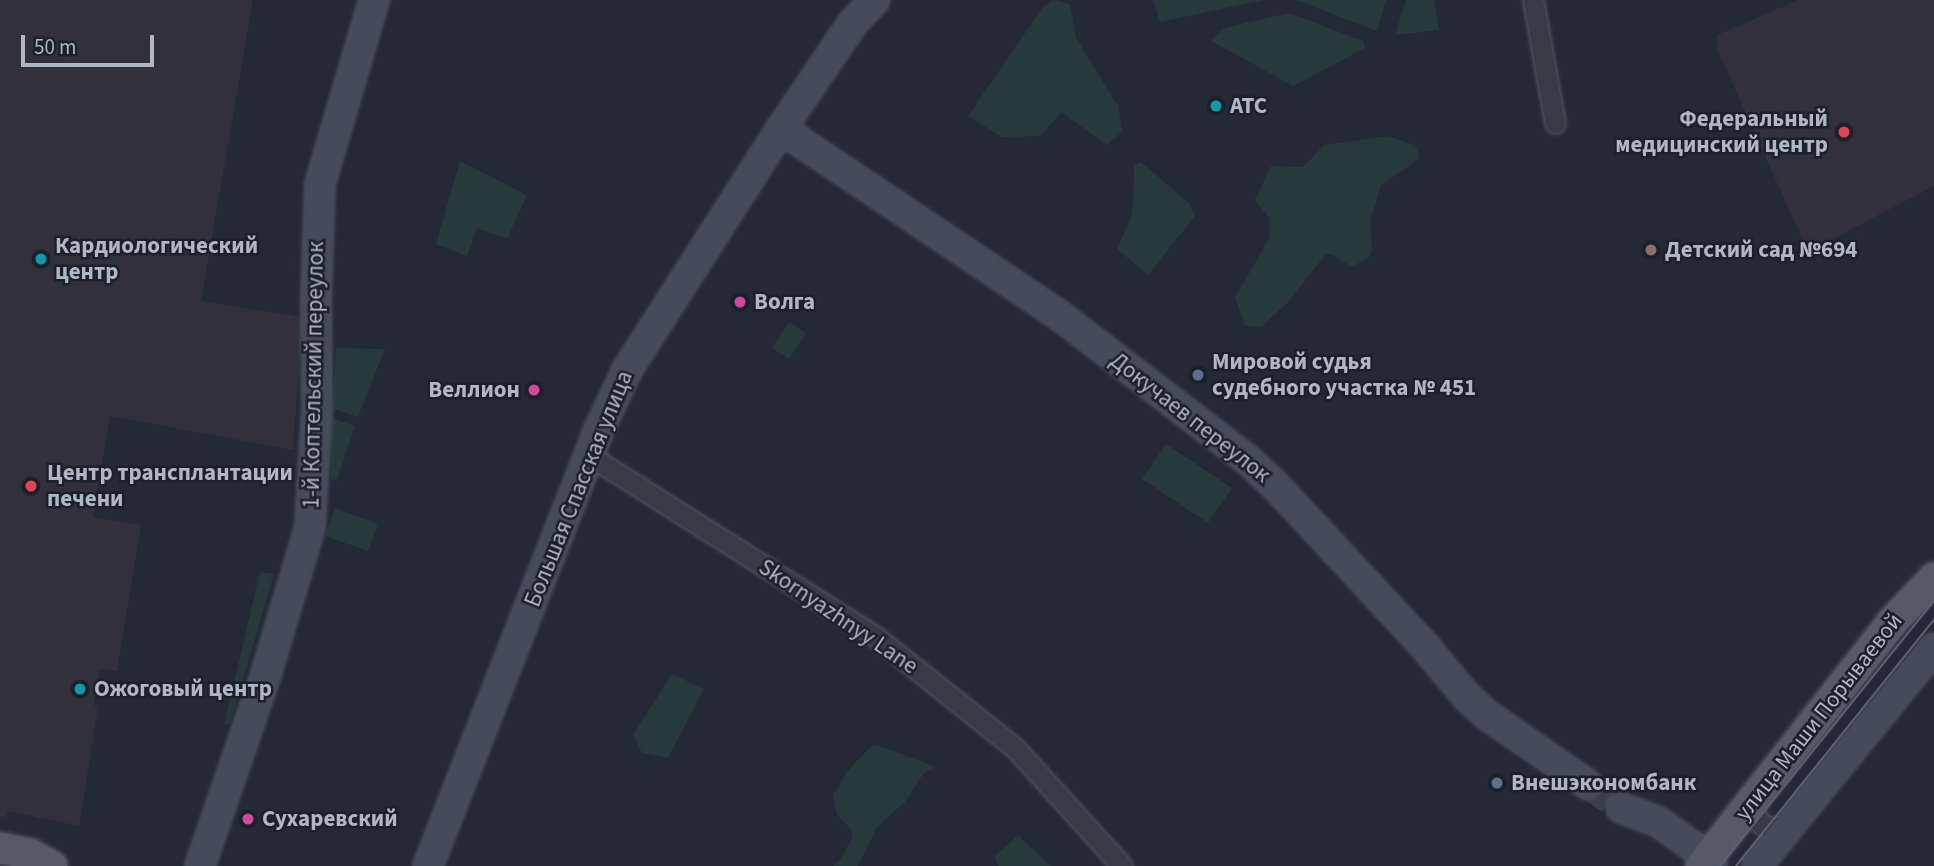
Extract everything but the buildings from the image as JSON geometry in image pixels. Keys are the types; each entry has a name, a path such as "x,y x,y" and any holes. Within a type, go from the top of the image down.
{"main road":[{"name":"улица Маши Порываевой","path":"1707,863 1758,793 1892,622 1934,578"},
{"path":"0,848 30,854 52,866"}],"street":[{"name":"1-й Коптельский переулок","path":"200,866 266,674 310,527 317,411 316,300 320,184 374,0"},
{"name":"Большая Спасская улица","path":"428,866 590,456 640,347 781,129 852,24 874,0"},
{"path":"1533,0 1555,123"},
{"name":"Докучаев переулок","path":"781,129 1059,315 1248,460 1273,483 1427,649 1467,697 1587,785"},
{"name":"Skornyazhnyy Lane","path":"590,456 876,637 1015,748 1122,866"},
{"name":"улица Маши Порываевой","path":"1757,866 1934,648"},
{"path":"1758,793 1754,813 1761,824 1773,829 1791,823"},
{"path":"1621,808 1657,821 1707,863"}],"shaded area":[{"path":"0,0 253,0 201,301 303,317 293,450 110,416 93,517 141,525 117,671 100,669 94,705 98,707 79,826 8,811 6,817 0,816"},
{"path":"1053,0 1070,4 1076,38 1118,106 1122,132 1107,145 1061,112 1041,136 1002,137 968,116 1043,7"},
{"path":"1153,0 1264,0 1160,22"},
{"path":"1296,0 1386,0 1377,31"},
{"path":"1406,0 1434,0 1439,30 1395,35"},
{"name":"Федеральный медицинский центр","path":"1798,0 1934,0 1934,186 1808,252 1717,49 1717,35"},
{"path":"1289,13 1363,41 1365,48 1293,86 1211,41 1224,28"},
{"path":"1387,136 1415,145 1420,158 1381,185 1371,219 1372,252 1369,257 1352,267 1331,254 1325,255 1288,302 1261,327 1245,326 1235,297 1269,239 1270,219 1255,200 1271,166 1303,167 1324,145"},
{"path":"460,161 527,195 507,239 477,228 467,256 436,244"},
{"path":"1141,162 1189,203 1195,216 1148,275 1117,249 1132,215 1134,166"},
{"path":"789,322 806,333 789,359 772,348"},
{"path":"336,348 385,349 358,417 333,409"},
{"path":"332,418 355,426 337,481 331,479"},
{"path":"1166,444 1232,488 1208,523 1142,479"},
{"path":"335,508 378,524 368,551 325,536"},
{"path":"260,572 274,574 230,724 224,725"},
{"path":"672,674 704,689 668,758 642,753 633,735"},
{"path":"877,745 936,767 924,773 905,802 877,827 858,866 833,866 841,859 852,838 851,829 837,815 833,796 847,772 869,748"},
{"path":"1018,835 1051,866 998,866 995,856"}],"tunnel":[{"path":"1587,784 1621,808"}],"tram line":[{"path":"1720,866 1934,601"},
{"path":"1736,866 1934,620"}],"place":[{"name":"АТС","path":"1216,106"},
{"name":"Федеральный медицинский центр","path":"1844,132"},
{"name":"Детский сад №694","path":"1651,250"},
{"name":"Кардиологический центр","path":"41,259"},
{"name":"Волга","path":"740,302"},
{"name":"Мировой судья судебного участка № 451","path":"1198,375"},
{"name":"Веллион","path":"534,390"},
{"name":"Центр трансплантации печени","path":"31,486"},
{"name":"Ожоговый центр","path":"80,689"},
{"name":"Внешэкономбанк","path":"1497,783"},
{"name":"Сухаревский","path":"248,819"}]}
